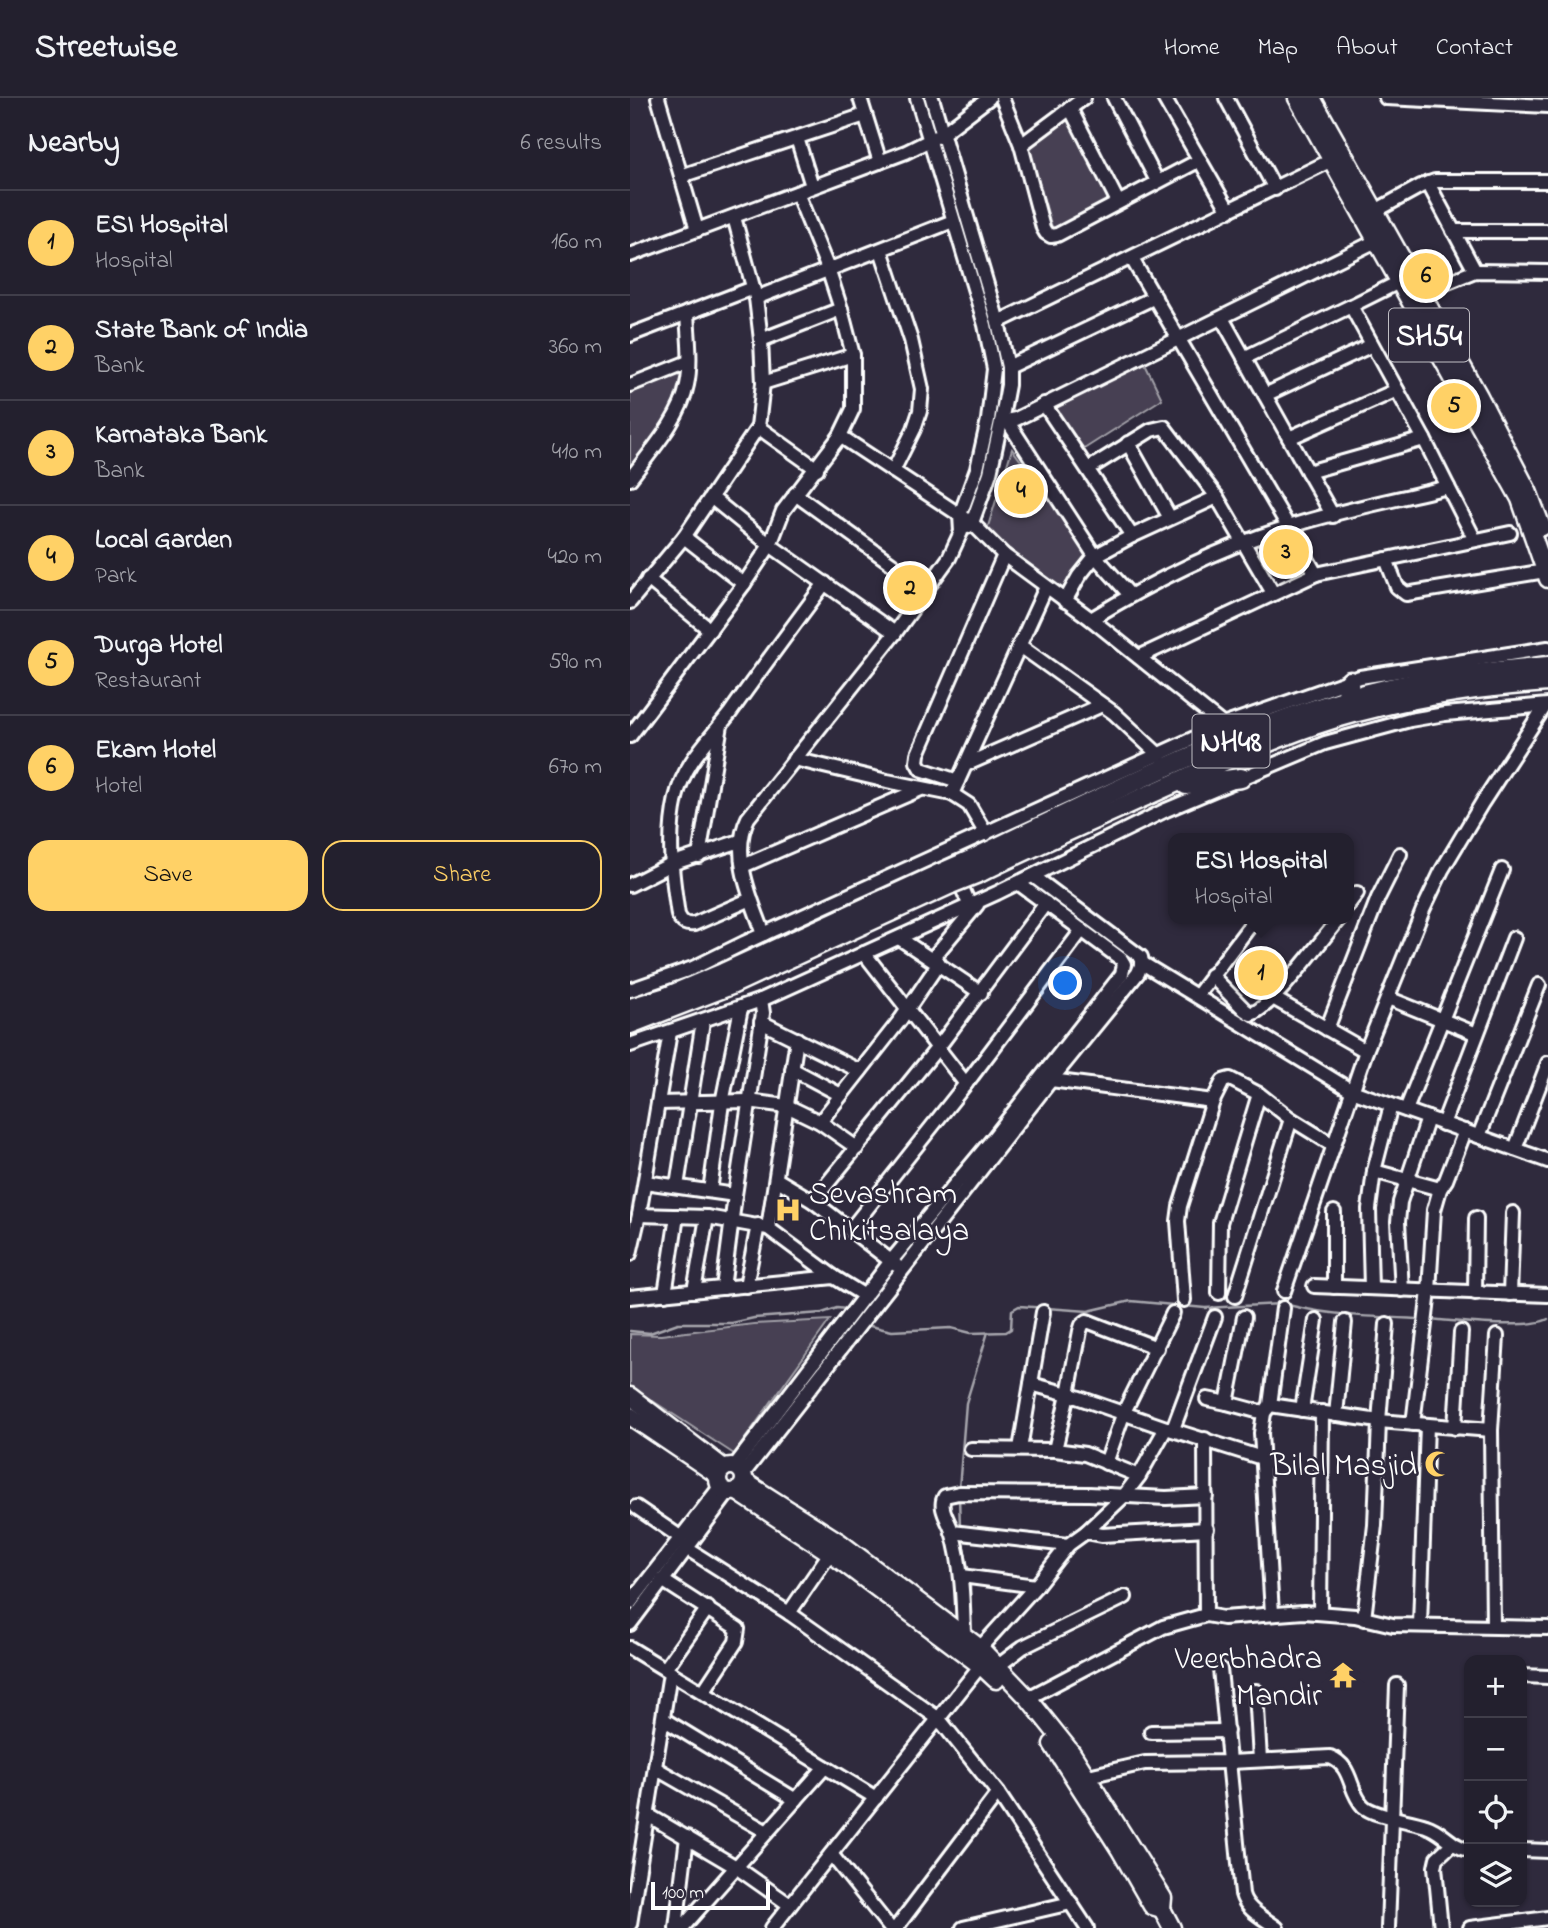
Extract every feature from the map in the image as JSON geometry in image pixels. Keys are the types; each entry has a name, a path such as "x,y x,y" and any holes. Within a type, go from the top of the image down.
{"highway":[{"name":"NH48","path":"630,1008 666,997 1259,747 1334,719 1548,666"},
{"name":"NH48","path":"978,865 1213,749 1284,720 1346,699 1424,682 1504,678 1548,682"},
{"path":"1346,699 1350,681"},
{"path":"1160,790 1241,778"},
{"name":"NH48","path":"630,1024 731,985 946,879"}],"main road":[{"name":"SH54","path":"1297,98 1338,157"},
{"name":"SH54","path":"1312,98 1338,157 1369,214 1421,293 1425,313"},
{"name":"SH54","path":"1369,214 1376,241 1399,282 1425,313 1506,460 1520,499 1548,545"},
{"name":"SH54","path":"1536,525 1547,575"},
{"path":"630,1396 731,1479"},
{"path":"630,1416 731,1479 964,1634 1060,1755 1152,1906 1162,1909"},
{"path":"834,1547 986,1660 1028,1698 1088,1776 1163,1898 1162,1909 1172,1928"}],"street":[{"path":"658,98 697,230"},
{"path":"860,98 880,162"},
{"path":"917,98 985,325 994,369 988,420 977,469 960,515"},
{"path":"764,934 743,866 740,841 748,818 895,633 949,558 967,527 990,473 1005,422 1008,367 998,322 932,98"},
{"path":"630,254 734,218 880,162 942,134 989,98"},
{"path":"1002,98 1021,145 1046,233 1051,236 1200,160"},
{"path":"1021,145 1084,98"},
{"path":"1114,98 1157,181"},
{"path":"1164,98 1229,211"},
{"path":"1226,98 1275,189"},
{"path":"1386,98 1548,106"},
{"path":"1070,108 1118,202"},
{"path":"681,176 865,115"},
{"path":"797,138 813,186"},
{"path":"998,322 1338,157"},
{"path":"1369,214 1428,183 1443,180 1548,181"},
{"path":"1428,183 1475,271"},
{"path":"630,736 744,584 769,545 778,520 840,436 853,409 853,355 828,269 797,193"},
{"path":"630,602 684,537 758,427 763,383 761,340 755,293 734,218"},
{"path":"630,335 687,313 828,269 953,221"},
{"path":"1453,230 1548,231"},
{"path":"1005,422 1376,241"},
{"path":"881,250 911,340 922,399 914,429 892,471"},
{"path":"1132,259 1316,574"},
{"path":"1421,293 1475,271 1548,272"},
{"path":"1244,358 1399,282"},
{"path":"1008,367 1155,297"},
{"path":"1351,306 1424,439 1475,540"},
{"path":"761,340 841,309"},
{"path":"630,479 661,437 685,396 688,381 687,313"},
{"path":"1222,317 1333,516"},
{"path":"1265,395 1372,345"},
{"path":"763,383 853,355"},
{"path":"630,384 688,362"},
{"path":"1289,438 1397,390"},
{"path":"1044,404 1132,536"},
{"path":"1005,422 1095,556 1130,595"},
{"path":"758,427 817,469"},
{"path":"1088,469 1128,443 1157,427 1164,427 1217,497 1273,593"},
{"path":"840,436 960,515 967,527 1091,619 1223,725"},
{"path":"1308,472 1424,439"},
{"path":"1128,443 1170,518"},
{"path":"1091,619 1130,595 1193,564 1288,527 1448,487"},
{"path":"795,494 927,589"},
{"path":"1065,601 1079,576 1095,556 1217,497"},
{"path":"712,498 769,545 895,633"},
{"path":"1139,657 1316,574 1536,525"},
{"path":"684,537 744,584"},
{"path":"986,834 955,787 921,769 918,754 1004,555"},
{"path":"1386,559 1397,586 1406,594 1547,575"},
{"path":"648,579 710,630"},
{"path":"751,899 694,924 687,925 678,915 670,836 680,784 691,761 721,725 825,583"},
{"path":"955,787 1045,587"},
{"path":"1019,645 1102,705 1160,755"},
{"path":"630,990 693,968 1223,725 1350,681 1397,670 1548,648"},
{"path":"965,765 1102,705"},
{"path":"630,1045 761,1000 975,904 1166,810 1325,743 1410,720 1445,714 1547,706"},
{"path":"1284,1291 1366,1051 1423,910 1442,870 1482,803 1547,706"},
{"path":"699,856 721,725"},
{"path":"794,759 921,789 955,787"},
{"path":"743,866 921,789"},
{"path":"630,885 671,864 740,841"},
{"path":"945,852 975,904"},
{"path":"1327,1029 1378,898 1400,855"},
{"path":"1405,1110 1502,870"},
{"path":"630,1603 683,1542 897,1266 1138,973 1141,957 1033,876"},
{"path":"857,1316 865,1296 897,1266 1122,974 1124,964 1121,959 1018,883"},
{"path":"1354,898 1357,893"},
{"path":"813,1201 981,993 1046,903"},
{"path":"820,1122 908,1010 935,961 975,904"},
{"path":"1197,996 1210,975 1251,924"},
{"path":"1210,975 1251,1014 1258,1012 1335,924"},
{"path":"850,1230 1083,930"},
{"path":"899,938 981,993"},
{"path":"1443,1124 1514,938"},
{"path":"864,953 966,1084"},
{"path":"1142,963 1352,1091 1548,1161"},
{"path":"1479,1136 1539,985"},
{"path":"1273,998 1366,1051"},
{"path":"1388,998 1477,1034"},
{"path":"723,1288 734,1195 761,1021 761,1000"},
{"path":"710,1191 722,1102 741,1008"},
{"path":"677,1186 703,1021"},
{"path":"761,1021 860,1071"},
{"path":"630,1254 670,1032"},
{"path":"746,1286 776,1179 797,1039"},
{"path":"1515,1149 1548,1063"},
{"path":"792,1069 841,1095"},
{"path":"1184,1300 1178,1221 1180,1206 1213,1101 1223,1081 1230,1079 1259,1094 1291,1119 1333,1145"},
{"path":"1051,1080 1213,1101"},
{"path":"1219,1293 1220,1223 1259,1094"},
{"path":"658,1103 748,1101 787,1106 820,1122 857,1148"},
{"path":"1371,1288 1369,1216 1374,1171 1391,1105"},
{"path":"1402,1290 1398,1222 1401,1202 1428,1118"},
{"path":"1235,1296 1291,1119"},
{"path":"1413,1424 1429,1291 1434,1210 1465,1131"},
{"path":"1374,1171 1440,1189"},
{"path":"776,1179 813,1201 897,1266"},
{"path":"645,1182 734,1195"},
{"path":"1334,1212 1335,1287"},
{"path":"1510,1294 1513,1213"},
{"path":"639,1215 707,1217 763,1226 865,1296"},
{"path":"664,1294 677,1216"},
{"path":"694,1291 707,1217"},
{"path":"1475,1293 1476,1218"},
{"path":"630,1297 835,1277"},
{"path":"1314,1286 1548,1295"},
{"path":"1272,1613 1261,1433 1283,1308"},
{"path":"1020,1449 1043,1312"},
{"path":"1106,1463 1124,1412 1173,1313"},
{"path":"772,1928 986,1660 1036,1586 1068,1545 1123,1497 1139,1476 1170,1428 1215,1317"},
{"path":"1227,1403 1244,1317"},
{"path":"1302,1410 1316,1320"},
{"path":"1055,1450 1082,1325 1087,1321 1157,1348"},
{"path":"1336,1415 1345,1322"},
{"path":"1364,1619 1376,1525 1378,1422 1387,1324"},
{"path":"1455,1428 1461,1332"},
{"path":"1493,1626 1491,1430 1497,1336"},
{"path":"1031,1384 1262,1458"},
{"path":"1208,1399 1267,1409 1322,1412 1378,1422 1491,1430"},
{"path":"1320,1613 1322,1412"},
{"path":"1420,1625 1427,1425"},
{"path":"1205,1439 1206,1615"},
{"path":"971,1449 1077,1452 1139,1476"},
{"path":"964,1634 962,1576 942,1502 945,1496 953,1493 1206,1496"},
{"path":"632,1508 939,1718 998,1793 1087,1928"},
{"path":"1086,1532 1102,1535 1207,1530"},
{"path":"952,1532 1068,1545"},
{"path":"630,1624 662,1580 683,1542"},
{"path":"789,1613 834,1547"},
{"path":"962,1576 1036,1586"},
{"path":"662,1580 738,1629 738,1636 703,1692"},
{"path":"986,1660 1023,1647 1125,1597"},
{"path":"630,1924 663,1719 668,1671 708,1608"},
{"path":"1028,1698 1163,1627 1206,1615 1223,1618 1272,1613 1320,1613 1355,1616 1393,1625 1548,1628"},
{"path":"630,1648 876,1798"},
{"path":"1220,1669 1244,1902 1277,1928"},
{"path":"1527,1676 1548,1676"},
{"path":"1388,1928 1397,1685"},
{"path":"1256,1691 1260,1760"},
{"path":"663,1719 796,1800"},
{"path":"1151,1732 1227,1731"},
{"path":"1088,1776 1144,1763 1321,1757 1339,1760 1345,1766 1363,1806 1429,1826 1452,1844 1464,1848"},
{"path":"682,1928 825,1767"},
{"path":"655,1768 767,1832"},
{"path":"896,1928 998,1793"},
{"path":"648,1815 736,1867 790,1905"},
{"path":"676,1928 687,1837"},
{"path":"1441,1928 1435,1867 1437,1858 1452,1844"},
{"path":"1527,1850 1548,1851"},
{"path":"831,1854 890,1928"},
{"path":"964,1928 1071,1903"},
{"path":"1470,1928 1548,1919"}],"shaded area":[{"path":"1070,117 1114,199 1053,231 1029,148"},
{"path":"1144,362 1162,399 1084,449 1055,407"},
{"path":"683,369 666,429 630,473 630,391"},
{"path":"1012,449 1092,557 1095,568 1072,601 985,536"},
{"path":"830,1320 734,1454 630,1386 630,1334 661,1335 754,1324"}],"waterway":[{"path":"870,1326 892,1331 951,1328 971,1333 1006,1332 1011,1329 1012,1310 1019,1306 1088,1311 1131,1301 1205,1308 1281,1304"},
{"path":"1288,1305 1337,1314 1420,1319"},
{"path":"630,1331 650,1333 678,1323 732,1323 754,1318 846,1309"},
{"path":"1429,1319 1508,1324 1548,1319"},
{"path":"959,1489 966,1403 988,1332"},
{"path":"959,1496 960,1528"},
{"path":"962,1538 969,1573"},
{"path":"970,1583 971,1628"}],"place":[{"name":"Ekam Hotel","path":"1426,276"},
{"name":"Durga Hotel","path":"1454,406"},
{"name":"Local Garden","path":"1021,491"},
{"name":"Karnataka Bank","path":"1286,552"},
{"name":"State Bank of India","path":"910,588"},
{"name":"ESI Hospital","path":"1261,973"},
{"name":"Sevashram Chikitsalaya","path":"788,1210"},
{"name":"Bilal Masjid","path":"1438,1464"},
{"name":"Veerbhadra Mandir","path":"1343,1675"}]}
